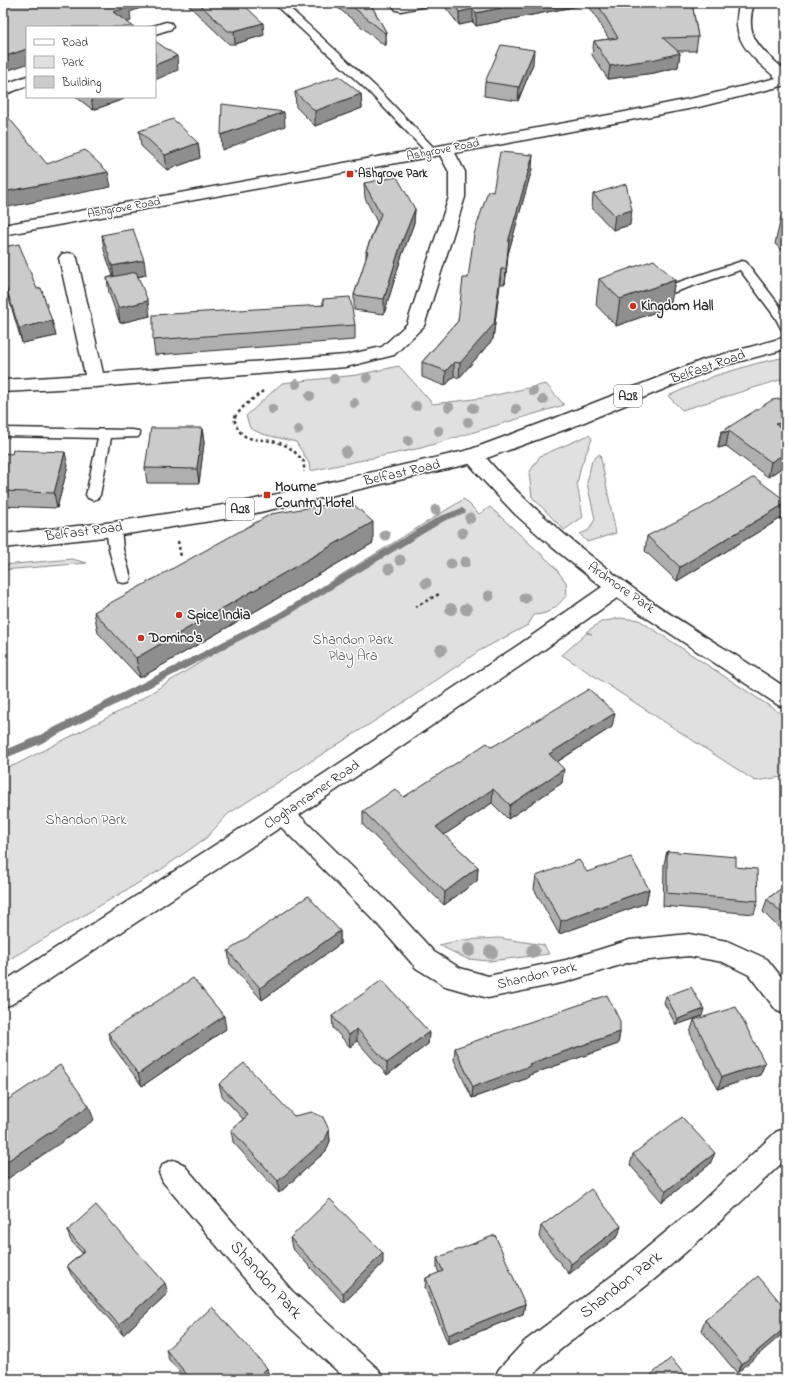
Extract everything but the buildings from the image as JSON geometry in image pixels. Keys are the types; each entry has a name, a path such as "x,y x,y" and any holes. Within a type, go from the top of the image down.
{"main road":[{"path":"401,7 421,3"},
{"path":"747,3 742,14 742,29 752,47 786,79"},
{"name":"Ashgrove Road","path":"3,230 620,118 699,102 786,79"},
{"path":"3,90 26,81"},
{"path":"3,386 96,381 346,361 388,351 415,326 457,197 457,172 438,151"},
{"path":"68,258 92,355 96,381"},
{"name":"Belfast Road","path":"3,541 114,529 243,509 473,456 565,422 709,364 786,344"},
{"name":"Ardmore Park","path":"473,456 497,484 550,535 617,587 755,677 786,699"},
{"name":"Cloghanramer Road","path":"3,996 125,919 211,861 284,815 617,587"},
{"name":"Shandon Park","path":"284,815 380,911 425,960 454,978 488,987 566,971 630,952 689,945 727,952 758,967 786,1003"},
{"name":"Shandon Park","path":"509,1379 535,1352 635,1276 707,1216 786,1141"},
{"name":"Shandon Park","path":"173,1173 282,1301 368,1379"}],"lane":[{"path":"278,3 438,151"},
{"path":"668,290 742,265 781,316 786,327"},
{"path":"3,432 133,434"},
{"path":"93,495 105,434"},
{"path":"114,529 116,549 124,578"}],"path":[{"path":"267,387 244,406 234,418 235,428 242,435 254,440 278,442 293,449 304,462 304,474"},
{"path":"178,538 181,557"},
{"path":"415,607 439,594"}],"green space":[{"path":"786,357 786,378 682,410 668,396 714,376 758,363"},
{"path":"399,366 433,404 482,398 546,384 564,405 421,448 310,471 309,463 296,442 262,434 250,428 246,416 282,383 357,375"},
{"path":"589,435 592,439 581,466 577,484 583,517 564,530 532,497 529,473 540,456"},
{"path":"600,454 616,533 587,542 580,534 589,530 595,519 587,483 592,460"},
{"name":"Shandon Park","path":"464,499 479,514 490,507 553,565 566,582 567,595 560,603 545,613 534,615 528,625 479,651 406,701 228,814 206,838 162,869 3,963 3,768 15,765 128,707"},
{"path":"72,559 87,563 3,570 3,565"},
{"path":"620,618 639,620 786,717 786,773 782,777 755,781 562,655 587,633 592,634 586,632 601,622"},
{"path":"499,938 544,945 549,954 489,961 467,959 439,945 462,940"}],"waterway":[{"path":"3,755 37,741 284,614 441,519 462,511"}],"place":[{"name":"Ashgrove Park","path":"350,174"},
{"name":"Kingdom Hall","path":"633,306"},
{"name":"Mourne Country Hotel","path":"267,495"},
{"name":"Spice India","path":"179,615"},
{"name":"Domino's","path":"141,638"}],"park label":[{"name":"Shandon Park Play Ara","path":"353,648"}]}
